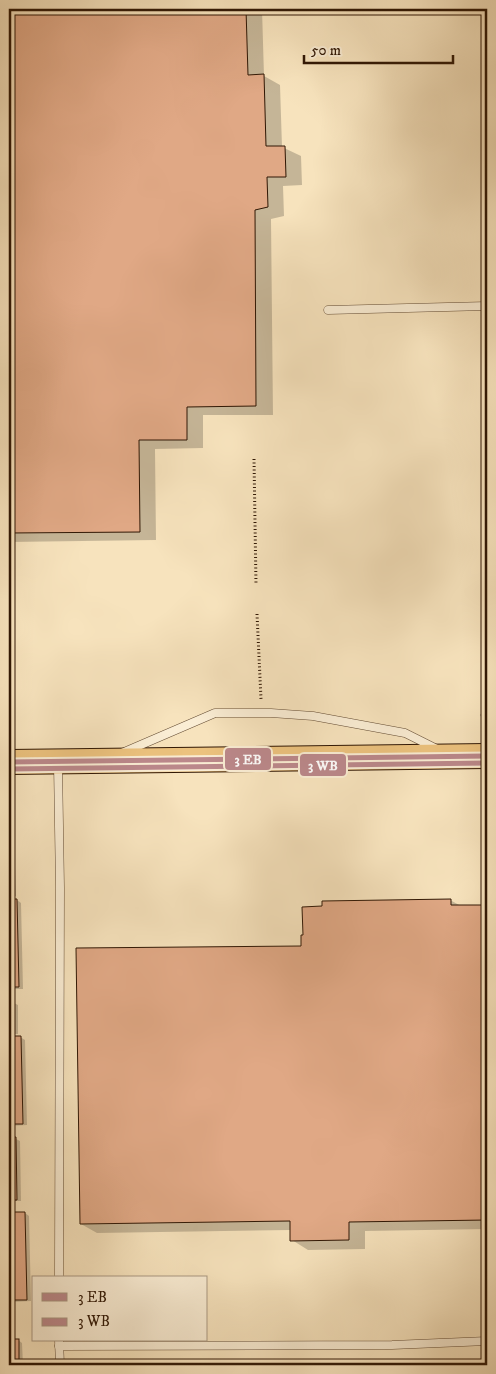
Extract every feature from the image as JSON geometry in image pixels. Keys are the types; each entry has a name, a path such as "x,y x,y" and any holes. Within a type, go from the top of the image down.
{"main road":[{"path":"9,762 487,756"}],"lane":[{"path":"328,310 487,306"},
{"path":"101,762 215,713 271,713 313,716 405,733 452,757"},
{"path":"58,762 60,888 60,1276"},
{"path":"60,1365 59,1343 392,1345 487,1341"}],"path":[{"path":"254,459 256,584"},
{"path":"257,614 261,702"}],"building":[{"path":"9,9 246,9 248,75 264,74 266,146 285,146 286,177 267,177 268,207 255,210 256,406 187,407 187,440 139,440 140,532 9,533"},
{"path":"9,864 11,864 12,895 9,895"},
{"path":"9,899 17,899 19,987 9,987"},
{"path":"451,899 451,905 487,905 487,1220 349,1222 349,1240 290,1241 290,1221 80,1224 76,948 301,946 301,935 303,935 302,907 322,906 322,901"},
{"path":"9,1002 14,1002 14,1032 9,1032"},
{"path":"9,1036 21,1036 23,1124 9,1124"},
{"path":"9,1137 16,1137 17,1200 9,1200"},
{"path":"9,1212 25,1212 27,1300 9,1300"},
{"path":"9,1339 19,1339 19,1365 9,1365"}],"transit line":[{"path":"9,762 487,756"},
{"path":"9,769 487,763"}]}
